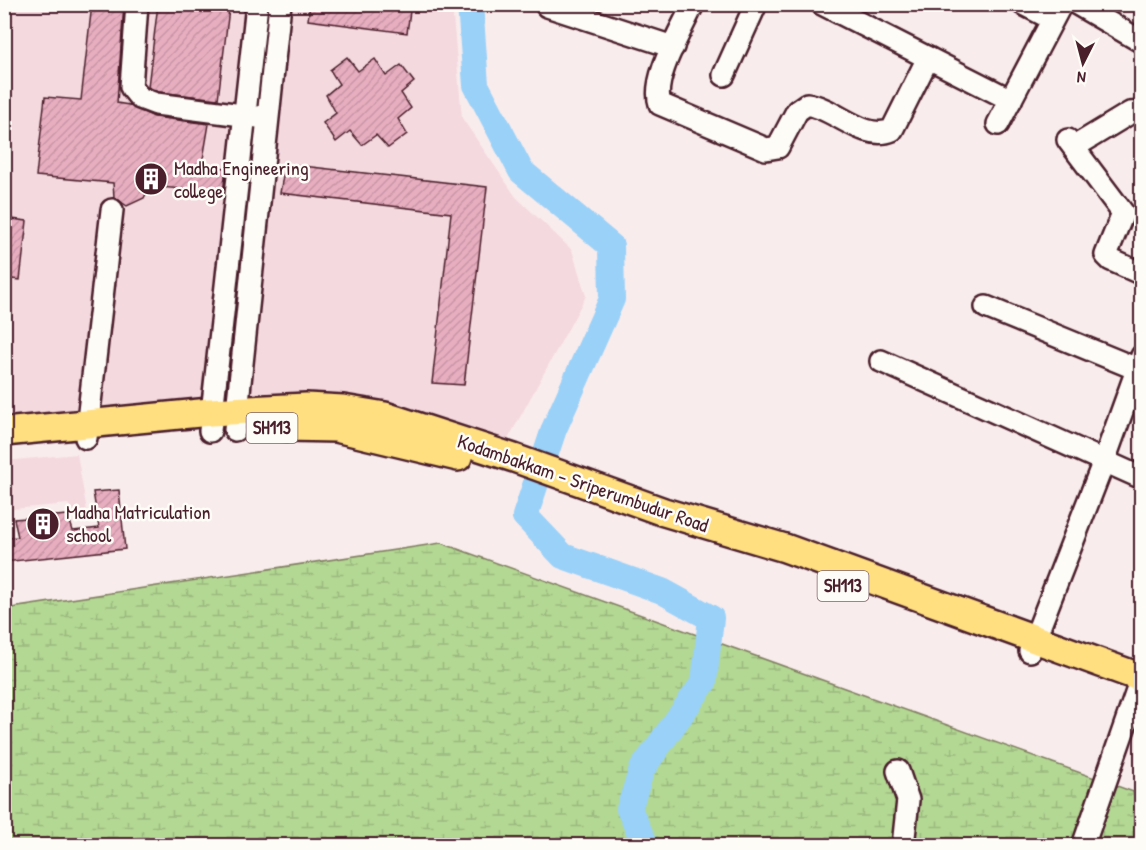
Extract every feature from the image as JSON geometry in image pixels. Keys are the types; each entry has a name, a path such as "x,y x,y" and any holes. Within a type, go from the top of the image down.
{"main road":[{"name":"Kodambakkam – Sriperumbudur Road","path":"4,432 87,432 224,421 306,407 385,416 539,474 785,548 1140,687"},
{"name":"Kodambakkam – Sriperumbudur Road","path":"4,446 87,432"}],"street":[{"path":"137,4 130,87 140,98 156,104 268,118"},
{"path":"693,4 659,79 657,94 660,104 766,149 778,147 797,111 807,104 818,105 872,133 883,134 892,130 928,58"},
{"path":"724,75 756,4"},
{"path":"822,4 1011,100"},
{"path":"998,124 1057,12 1023,4"},
{"path":"1077,4 1142,42"},
{"path":"253,5 279,6 268,118 224,421 253,5"},
{"path":"547,6 674,47"},
{"path":"1142,112 1130,113 1071,143 1123,213 1106,255 1111,260 1142,274"},
{"path":"87,432 112,210"},
{"path":"986,307 1139,363 1033,645"},
{"path":"881,361 1142,478"},
{"path":"1083,846 1140,687"},
{"path":"898,771 908,801 903,846"}],"shaded area":[{"path":"5,5 452,5 462,118 516,197 572,250 586,296 507,441 327,394 5,421"},
{"path":"77,454 88,517 78,518 68,504 13,509 5,529 5,461"}],"green space":[{"path":"441,543 1142,795 1141,846 5,846 5,609"}],"building":[{"path":"92,4 124,4 117,103 129,105 154,117 209,124 202,165 226,168 223,193 150,186 144,198 127,206 114,197 113,183 36,176 45,97 81,100"},
{"path":"158,4 195,4 229,9 218,99 159,92 148,87"},
{"path":"310,4 411,4 407,33 308,20"},
{"path":"347,57 358,71 375,59 386,76 401,65 414,82 401,93 411,108 398,119 407,134 388,148 376,135 362,145 350,131 336,142 323,123 336,113 326,95 339,84 330,70"},
{"path":"285,164 487,187 464,385 432,383 451,213 280,193"},
{"path":"4,218 27,221 20,280 4,278"},
{"name":"Madha Matriculation school","path":"119,490 125,549 4,562 4,538 18,537 14,519 68,515 73,531 99,528 93,492"}],"waterway":[{"path":"470,4 476,85 521,171 611,246 612,299 554,429 525,516 563,556 662,591 711,618 704,682 642,769 629,809 646,846"}],"place":[{"name":"Madha Engineering college","path":"151,179"},
{"name":"Madha Matriculation school","path":"43,524"}]}
